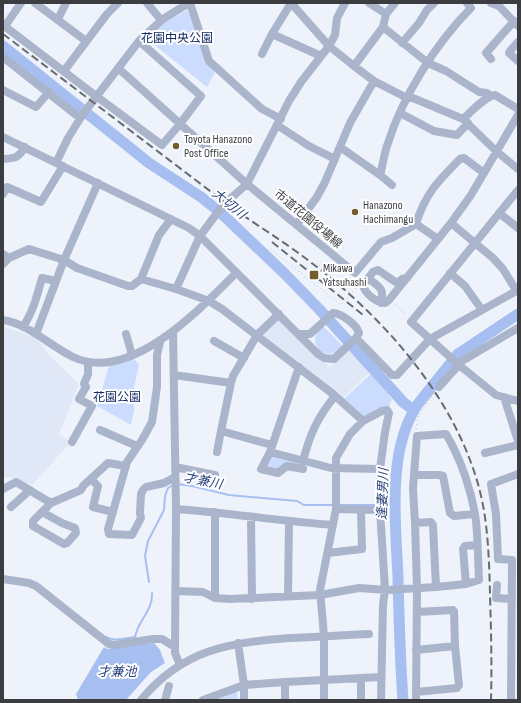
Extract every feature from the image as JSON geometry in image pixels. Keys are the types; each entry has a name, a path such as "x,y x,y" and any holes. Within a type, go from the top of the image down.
{"street":[{"path":"21,3 4,25 162,145 201,96 139,41"},
{"path":"36,3 86,42"},
{"path":"58,19 66,3"},
{"path":"64,71 107,14 118,3"},
{"path":"147,3 161,20"},
{"path":"3,194 7,187 41,202 60,164 68,138 96,96 139,41 161,20 189,3 209,61 262,109 309,146 335,159"},
{"path":"262,54 291,3 329,46 374,81 407,98 413,98 466,121 496,151 518,169"},
{"path":"176,289 200,236 223,205 246,184 289,101 301,82 329,46 335,34 337,18 345,3"},
{"path":"369,3 386,14"},
{"path":"354,66 383,27 386,14 395,3"},
{"path":"402,43 434,3"},
{"path":"491,3 499,6 516,23 486,53 491,59"},
{"path":"380,175 388,143 407,98 428,63 456,23 472,5"},
{"path":"383,27 428,63 446,71 479,92 487,93 491,96 495,95 518,110"},
{"path":"272,34 321,56"},
{"path":"518,42 509,53 518,61"},
{"path":"3,57 49,92 84,113"},
{"name":"市道花園役場線","path":"118,68 246,184 297,224 355,273 381,242 392,238 416,224"},
{"path":"297,224 317,197 350,124 374,81"},
{"path":"3,90 36,107 49,92"},
{"path":"400,113 434,131 457,135 476,107 491,96"},
{"path":"397,286 378,270 373,272 363,285 364,290 379,303 385,303 397,286 407,278 451,223 484,173 518,115"},
{"path":"3,137 189,228 200,236 236,273 311,346 324,358 334,359 356,338 359,333 358,330 343,317 337,313 333,313 310,334 299,334"},
{"path":"3,159 19,156 26,147"},
{"path":"340,147 392,185"},
{"path":"438,239 416,224 421,206 431,191 460,159 464,158 484,173"},
{"path":"36,334 64,260 98,183"},
{"path":"518,190 411,322 458,364 496,395 518,401"},
{"path":"499,213 518,228"},
{"path":"3,264 6,256 29,249 64,260 76,268 128,286 132,286 141,279 159,235 171,219"},
{"path":"356,338 392,375 395,375 402,370 430,339 517,290 503,269 493,258 451,223"},
{"path":"3,320 23,327 73,357 88,363 104,363 132,355 160,342 196,313 236,273"},
{"path":"450,273 465,286 482,310"},
{"path":"23,327 33,309 42,278 56,281"},
{"path":"368,278 382,289 384,294 381,303"},
{"path":"141,279 176,289 209,301 299,367 335,396 363,422"},
{"path":"217,452 233,376 257,335 278,314"},
{"path":"439,387 462,361 518,328"},
{"path":"173,331 176,509 175,653 180,665"},
{"path":"126,334 132,355"},
{"path":"310,334 311,346"},
{"path":"214,341 244,358"},
{"path":"160,342 157,355 155,411 150,426 126,466 108,529 109,534 132,535 141,518 141,494 143,490 164,483 175,482"},
{"path":"72,442 92,406 79,399 86,387 84,384 88,374 88,363"},
{"path":"299,367 271,449 261,469 278,473 287,466 303,465 336,469 380,469"},
{"path":"174,375 231,383"},
{"path":"303,465 309,439 316,423 335,396"},
{"path":"504,397 518,441"},
{"path":"324,700 324,636 320,595 336,509 336,458 350,434 363,422 382,411 387,410 388,413 380,469 380,510 386,590 383,605 381,677 382,700"},
{"path":"100,430 138,446"},
{"path":"222,432 271,449 303,465"},
{"path":"176,591 203,592 215,598 252,599 320,595 359,588 386,590 415,588 436,587 466,584 478,580 474,514 463,471 447,435 417,436 414,475 415,588 417,612 416,696 458,687 455,646 455,617 453,610 417,612"},
{"path":"486,453 518,445"},
{"path":"42,512 75,528 76,533 67,544 64,544 33,526 33,521 42,512 51,503 81,490 83,486 108,463 126,466"},
{"path":"175,467 215,475"},
{"path":"511,700 515,663 515,613 512,599 515,560 498,558 496,514 490,484 518,474"},
{"path":"414,475 443,476 450,513 454,516 474,514"},
{"path":"91,479 98,486 92,507 113,512"},
{"path":"3,489 16,482 51,503"},
{"path":"11,507 30,490"},
{"path":"176,509 214,512 289,522 333,525"},
{"path":"336,509 380,510"},
{"path":"328,553 362,549 361,509"},
{"path":"214,512 215,598"},
{"path":"251,517 252,599"},
{"path":"288,596 289,522"},
{"path":"415,523 431,522 433,525 436,587"},
{"path":"466,584 463,549 465,546 477,545"},
{"path":"3,579 29,583 36,586 109,644 114,645 152,639 162,639 175,647"},
{"path":"497,585 496,598 512,599"},
{"path":"141,700 168,673 180,665 204,653 238,643 369,634"},
{"path":"238,643 244,685 244,700"},
{"path":"416,650 455,646"},
{"path":"203,700 244,685 381,677"},
{"path":"361,678 361,700"},
{"path":"285,682 285,700"},
{"path":"165,700 169,686"}],"path":[{"path":"267,250 269,248 341,305 356,288"},
{"path":"322,262 319,266 350,293"},
{"path":"393,303 412,320"},
{"path":"417,436 416,431 418,418 439,387"}],"shaded area":[{"path":"279,316 330,367 350,349 370,372 342,399 259,336"},
{"path":"3,326 36,338 49,355 79,384 59,434 71,442 32,485 9,477 3,477"}],"green space":[{"name":"花園中央公園","path":"188,10 205,58 215,72 207,87 147,39 166,22"},
{"path":"324,327 343,346 331,354 327,354 319,350 315,342 317,333"},
{"name":"花園公園","path":"132,356 139,365 134,387 134,411 131,425 97,406 109,366"},
{"path":"372,373 392,399 389,407 363,419 344,399"},
{"path":"271,454 304,464 303,467 278,471 263,468"},
{"path":"237,690 238,700 211,700"}],"water":[{"name":"才兼池","path":"154,643 160,650 165,663 151,672 126,700 78,700 76,694 104,647 107,649"}],"waterway":[{"name":"大切川","path":"3,46 149,163 201,197 221,213 284,273 319,309 404,403 414,410"},
{"name":"逢妻男川","path":"403,700 395,512 395,488 401,443 408,423 418,404 458,354 518,314"},
{"name":"才兼川","path":"177,484 229,495 297,501 304,505 333,505"},
{"name":"才兼川","path":"149,582 145,556 148,541 164,510 165,496 168,488 173,485"},
{"name":"才兼川","path":"384,504 391,504 396,507"},
{"name":"才兼川","path":"340,505 377,505"},
{"name":"才兼川","path":"106,637 117,639 135,637 139,625 150,605 152,593"}],"railway":[{"path":"3,34 233,208 313,264 365,309 390,334 413,361 434,390 452,420 467,451 481,497 486,524 489,566 491,700"},
{"path":"272,242 363,315"}],"place":[{"name":"Toyota Hanazono Post Office","path":"176,146"},
{"name":"Hanazono Hachimangu","path":"355,212"},
{"name":"Mikawa Yatsuhashi","path":"314,275"}]}
